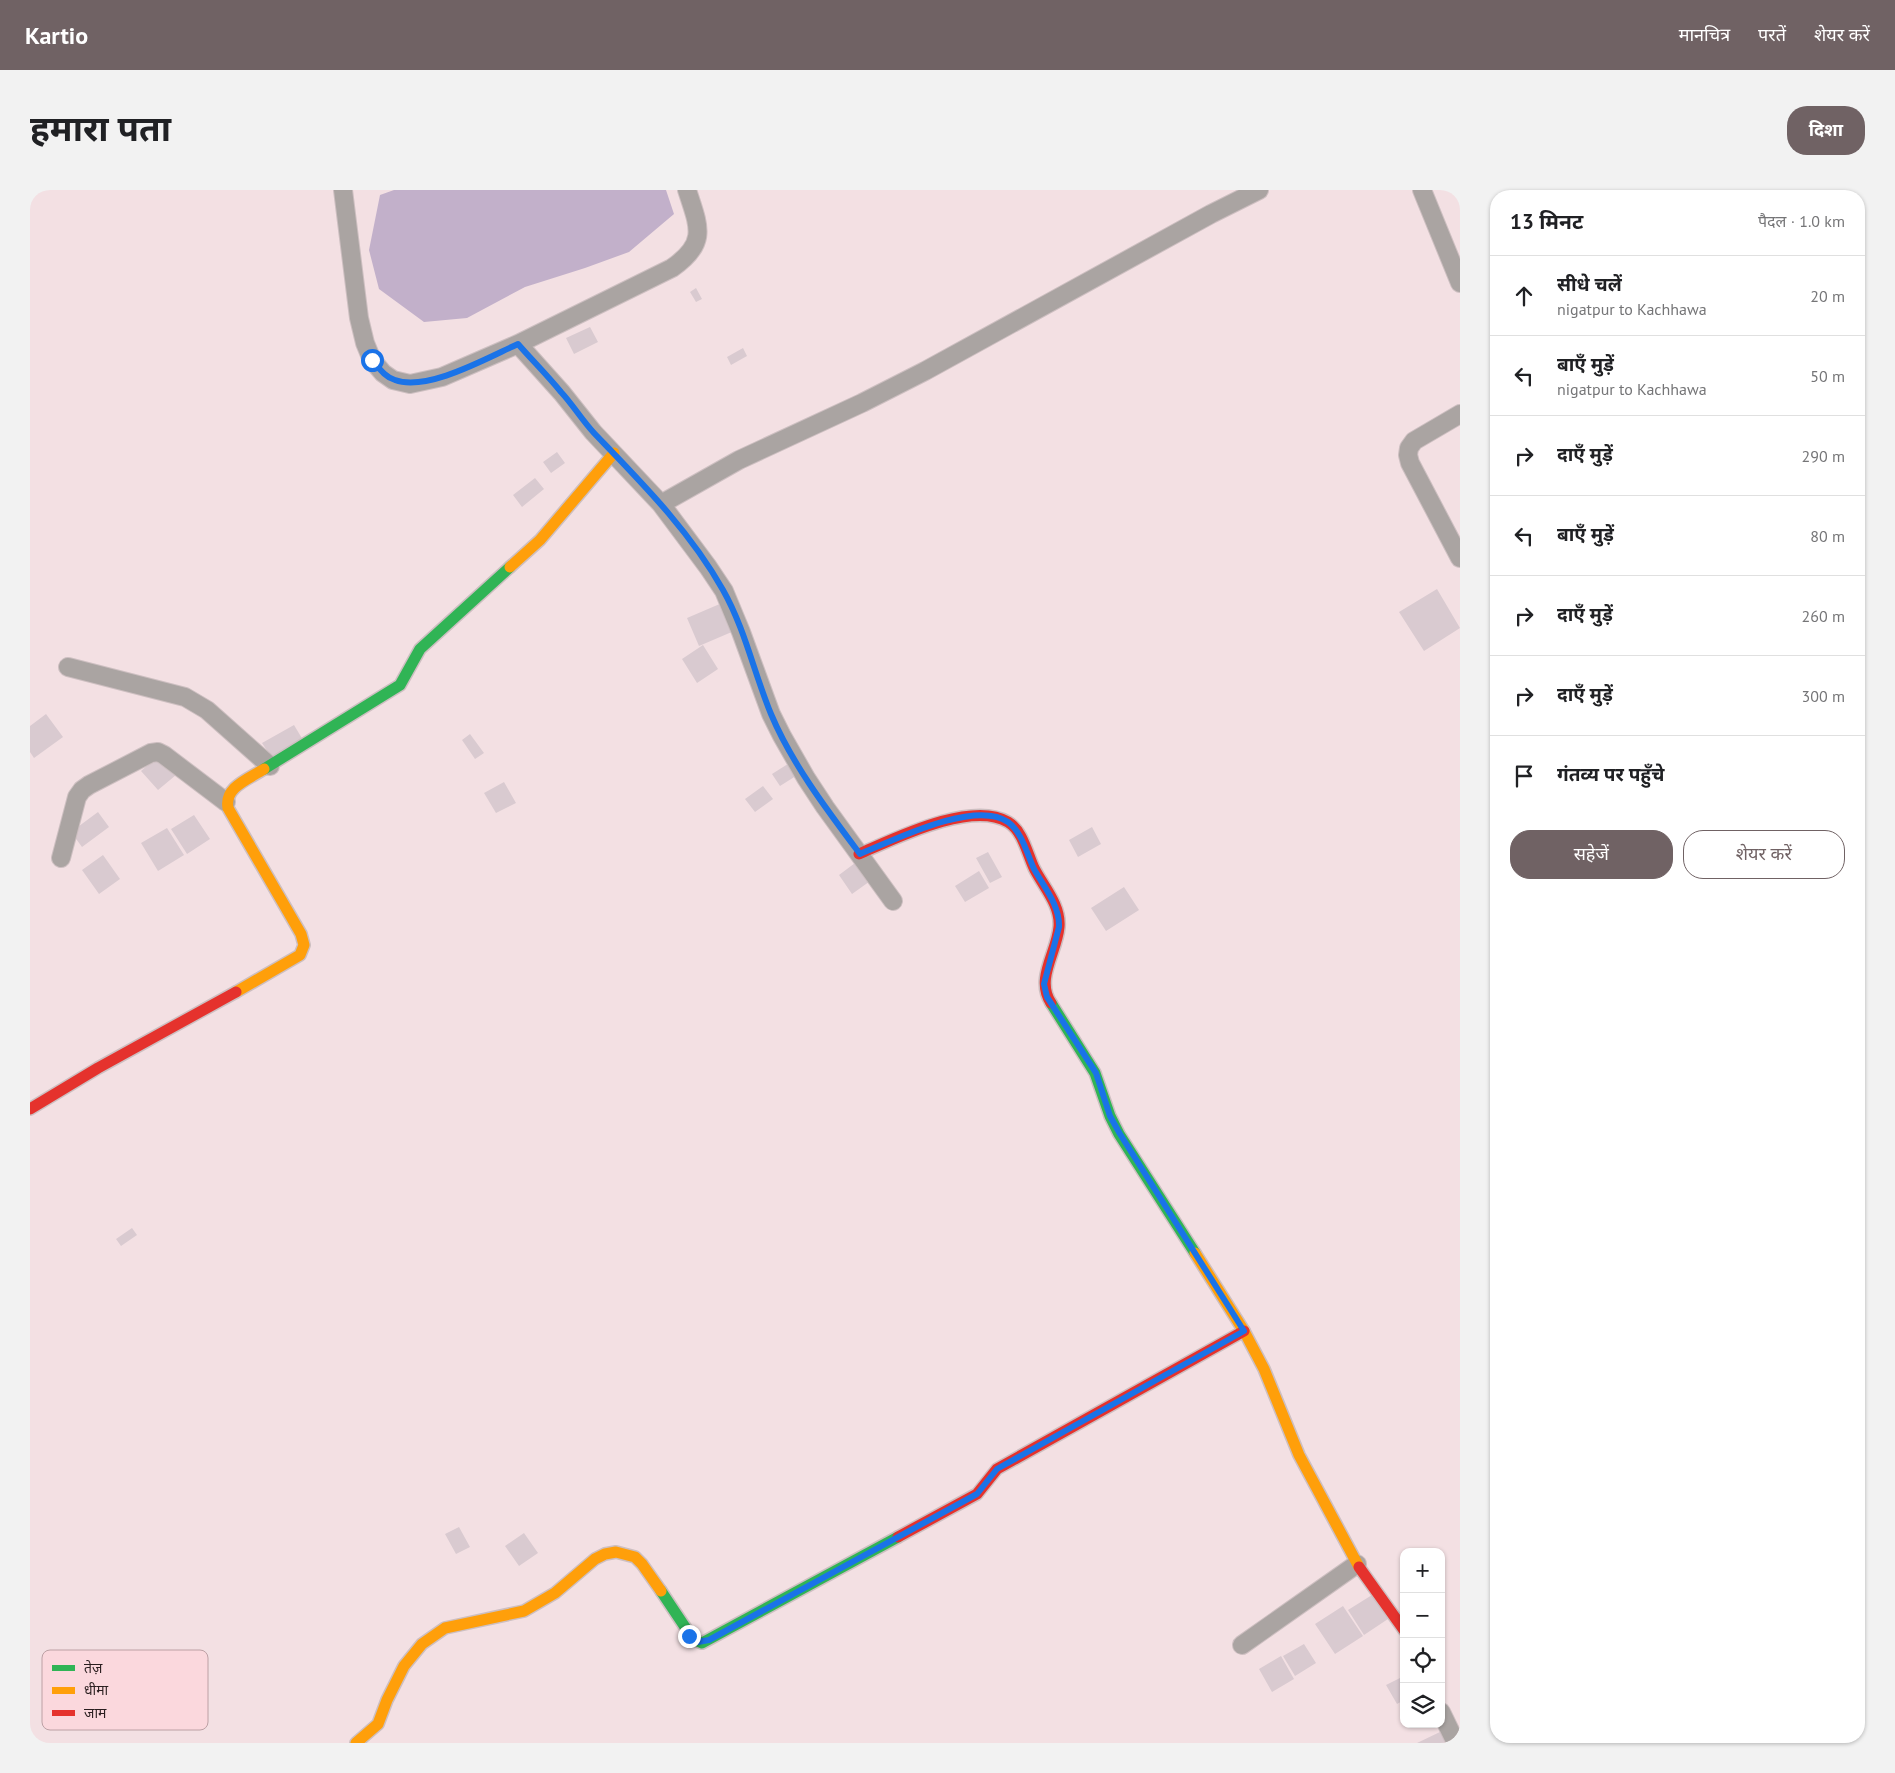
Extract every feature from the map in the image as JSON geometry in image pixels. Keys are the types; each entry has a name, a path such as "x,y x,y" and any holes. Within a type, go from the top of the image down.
{"street":[{"path":"344,190 359,318 365,343 372,360 383,373 393,380 410,384 442,377 518,344 672,268 686,259 695,246 698,232 696,218 687,190"},
{"path":"661,504 739,460 862,403 924,371 1258,190"},
{"path":"1422,190 1460,283"},
{"path":"518,344 562,393 593,432 661,504 708,567 724,591 742,632 771,714 782,736 806,778 893,901"},
{"path":"1460,414 1414,442 1409,448 1408,455 1416,477 1460,558"},
{"path":"226,802 228,795 233,789 400,685 420,649 540,540 614,453"},
{"path":"68,667 185,697 207,710 270,766"},
{"path":"30,1109 98,1068 293,960 303,950 304,944 301,934 226,802 158,752 151,753 82,790 77,797 61,858"},
{"path":"860,854 930,826 960,817 980,815 997,818 1007,822 1015,829 1058,911 1059,927 1044,984 1047,997 1096,1073 1110,1116 1120,1134 1244,1331 1264,1369 1299,1455 1357,1564 1400,1624"},
{"path":"356,1743 378,1724 387,1700 404,1666 422,1644 445,1628 524,1611 555,1593 595,1559 605,1554 616,1552 635,1557 642,1564 689,1636 698,1642 709,1640 977,1494 997,1469 1244,1331"},
{"path":"1242,1645 1357,1564"},
{"path":"1445,1720 1456,1743"}],"shaded area":[{"path":"394,190 666,190 674,214 629,252 525,287 467,318 424,322 379,289 369,250 380,195"}],"building":[{"path":"696,288 702,299 696,302 690,292"},
{"path":"590,327 598,342 574,354 566,338"},
{"path":"743,348 747,356 731,365 727,357"},
{"path":"557,452 565,463 551,473 543,462"},
{"path":"535,478 544,489 522,507 513,495"},
{"path":"1437,589 1460,628 1424,651 1399,612"},
{"path":"722,603 734,631 699,646 687,618"},
{"path":"703,645 718,669 697,683 682,659"},
{"path":"46,714 63,737 34,758 30,752 30,726"},
{"path":"294,725 303,740 272,758 262,743"},
{"path":"470,734 484,753 475,759 462,740"},
{"path":"159,755 176,775 158,790 141,771"},
{"path":"791,762 799,774 780,786 772,774"},
{"path":"504,782 516,803 496,813 484,793"},
{"path":"763,786 773,799 755,812 745,799"},
{"path":"98,812 109,827 82,847 71,832"},
{"path":"194,815 210,839 187,854 171,829"},
{"path":"1092,827 1101,844 1078,857 1069,840"},
{"path":"167,828 184,855 158,871 141,843"},
{"path":"988,852 1002,877 990,883 976,858"},
{"path":"103,855 120,879 99,894 82,870"},
{"path":"859,860 873,879 852,894 839,875"},
{"path":"979,871 989,888 965,902 955,886"},
{"path":"1124,887 1139,910 1106,931 1091,908"},
{"path":"132,1228 137,1235 121,1246 116,1239"},
{"path":"459,1527 470,1547 456,1554 445,1534"},
{"path":"524,1533 538,1553 519,1566 505,1546"},
{"path":"1372,1595 1388,1619 1364,1635 1348,1610"},
{"path":"1343,1606 1363,1636 1335,1654 1315,1624"},
{"path":"1304,1644 1316,1663 1295,1676 1283,1656"},
{"path":"1281,1656 1294,1679 1272,1692 1259,1669"},
{"path":"1400,1678 1400,1702 1397,1704 1386,1685"},
{"path":"1442,1731 1448,1743 1417,1743"}],"traffic: fast":[{"path":"264,769 400,685 420,649 510,567"},
{"path":"1051,1003 1095,1073 1110,1116 1119,1134 1195,1253"},
{"path":"661,1591 693,1639 702,1643 898,1537"}],"traffic: slow":[{"path":"510,567 540,540 614,453"},
{"path":"236,992 300,955 304,945 301,934 228,808 230,794 234,789 264,769"},
{"path":"1195,1253 1244,1331 1264,1369 1299,1455 1359,1567"},
{"path":"356,1743 378,1724 387,1700 404,1666 422,1644 445,1628 524,1611 555,1593 595,1559 605,1554 616,1552 635,1557 661,1591"}],"traffic: jam":[{"path":"859,854 912,831 954,819 992,816 1008,822 1021,837 1034,868 1051,896 1059,919 1059,927 1048,965 1045,985 1051,1003"},
{"path":"30,1109 98,1068 236,992"},
{"path":"898,1537 977,1494 997,1469 1244,1331"},
{"path":"1359,1567 1400,1624"}],"route":[{"path":"372,360 383,373 393,380 410,384 442,377 518,344 562,393 593,432 661,504 708,567 724,591 742,632 771,714 782,736 825,807 860,854 930,826 960,817 980,815 997,818 1007,822 1015,829 1058,911 1059,927 1044,984 1047,997 1096,1073 1110,1116 1120,1134 1244,1331 997,1469 991,1474 985,1486 977,1494 709,1640 702,1643 689,1636"}]}
